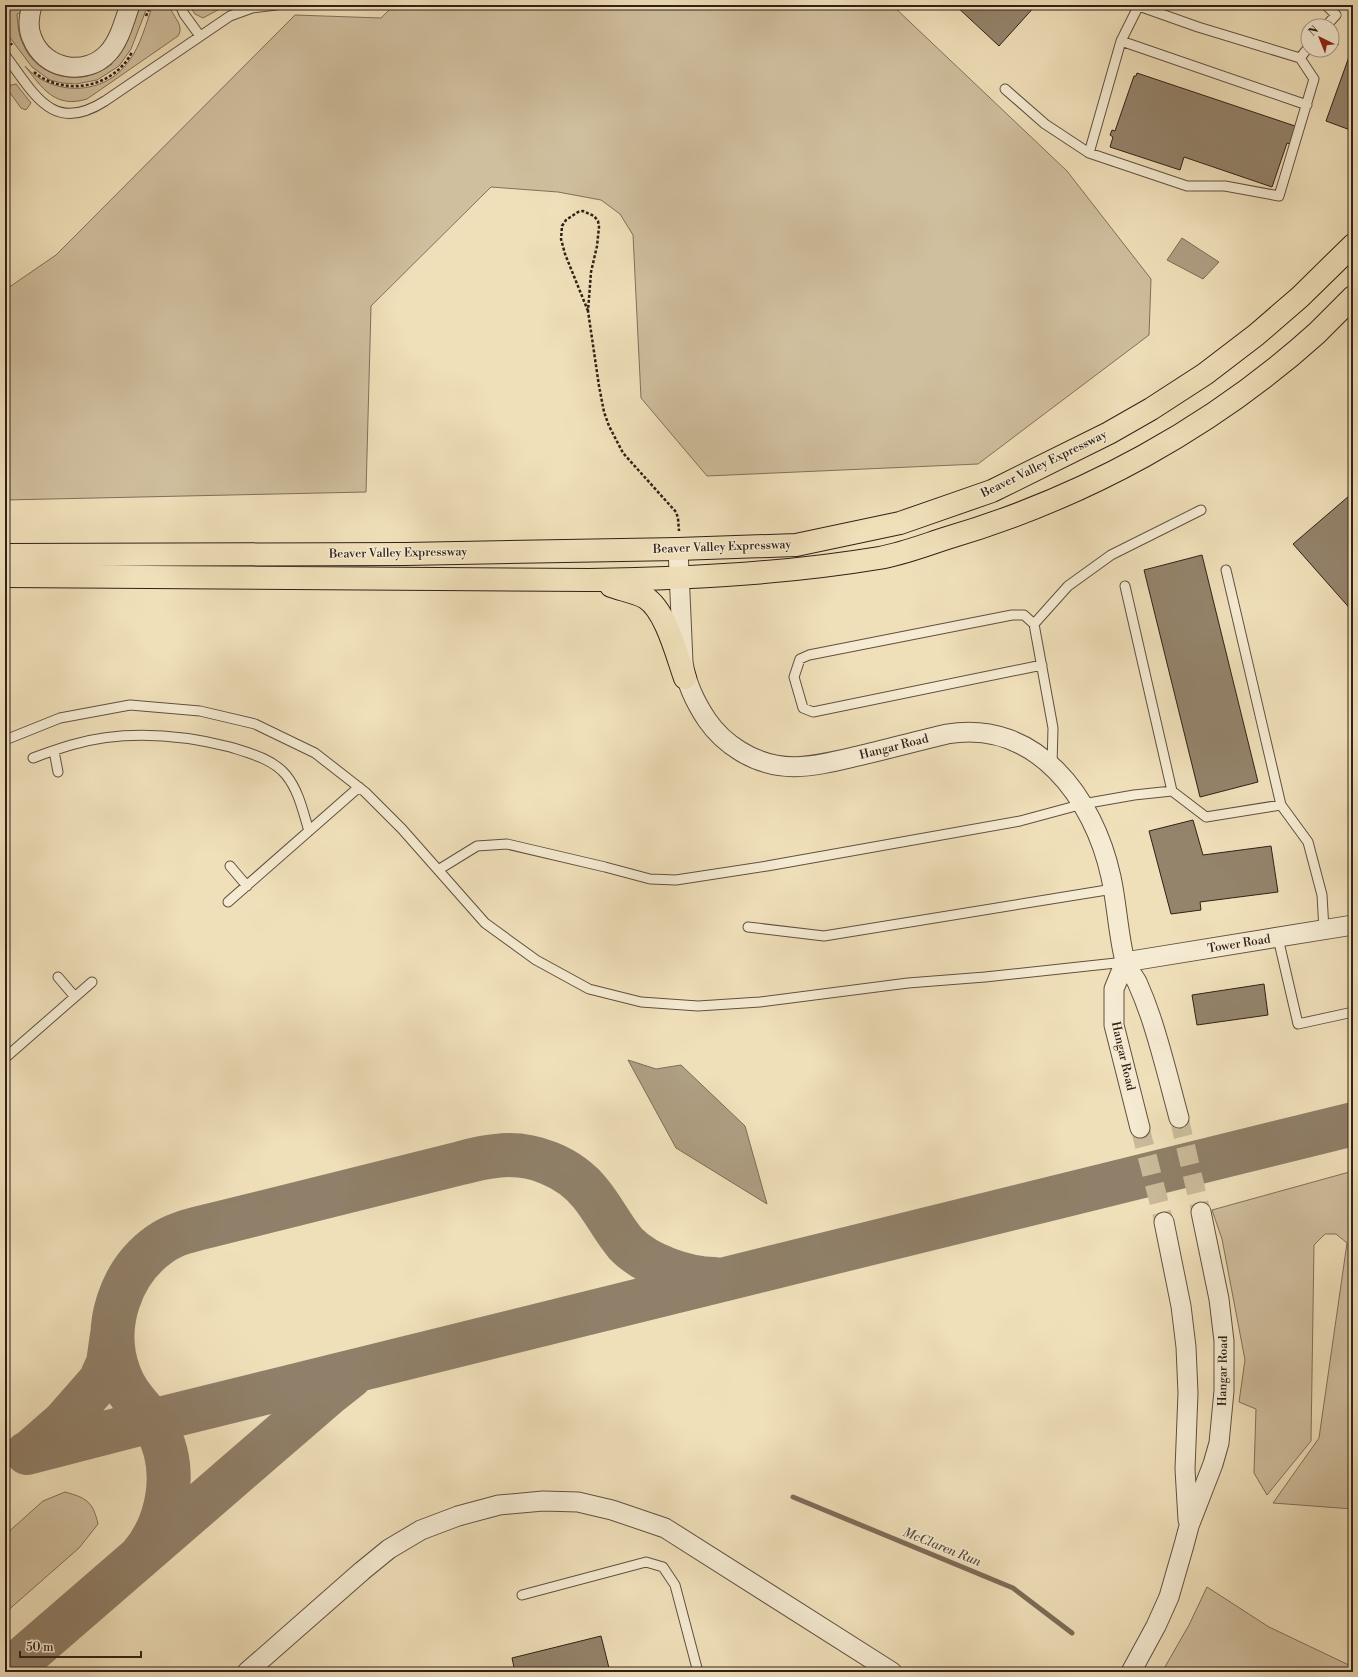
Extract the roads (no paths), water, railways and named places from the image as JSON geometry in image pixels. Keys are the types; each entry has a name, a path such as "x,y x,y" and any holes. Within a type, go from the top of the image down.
{"highway":[{"name":"Beaver Valley Expressway","path":"5,555 405,554 678,549 796,545 900,523 992,491 1109,433 1180,391 1232,354 1278,317 1353,245"},
{"name":"Beaver Valley Expressway","path":"5,576 589,580 679,579 796,569 881,558 983,528 1064,495 1161,446 1226,405 1264,376 1317,333 1353,297"},
{"path":"589,580 637,594 653,604 663,620 685,678"}],"street":[{"path":"32,5 29,27 36,46 46,58 69,67 80,68 96,62 108,53 117,40 130,5"},
{"name":"Hangar Road","path":"678,549 682,655 685,678 696,703 713,728 732,746 751,758 775,766 800,767 822,765 963,731 979,732 1008,738 1038,754 1052,766 1076,792 1099,837 1111,876 1125,962 1138,984 1151,1019 1179,1118"},
{"name":"Tower Road","path":"1125,962 1353,925"},
{"name":"Hangar Road","path":"1125,962 1114,989 1114,1025 1140,1128"},
{"name":"Hangar Road","path":"1131,1672 1156,1626 1169,1597 1189,1526 1213,1464 1219,1443 1224,1392 1224,1341 1222,1320 1201,1212"},
{"name":"Hangar Road","path":"1164,1222 1181,1306 1186,1347 1188,1393 1185,1469 1189,1526"},
{"path":"247,1672 362,1571 389,1549 421,1530 458,1516 499,1505 543,1501 578,1502 612,1510 665,1528 873,1663 892,1672"}],"lane":[{"path":"180,5 184,14 200,36"},
{"path":"5,55 43,104 55,111 71,114 80,113 88,111 105,101 230,16 252,8 276,5"},
{"path":"1326,5 1336,15 1333,18"},
{"path":"1006,89 1045,124 1089,153 1187,186 1225,186 1279,196 1314,78 1300,58 1138,6 1121,41 1089,153"},
{"path":"1121,41 1307,105"},
{"path":"1034,624 1068,586 1111,556 1201,510"},
{"path":"1226,570 1281,805 1308,842 1322,896 1324,930"},
{"path":"1125,586 1172,792 1206,817 1281,805"},
{"path":"1042,665 813,712 803,708 794,677 800,659 809,655 1012,615 1024,615 1034,624 1042,665 1053,728 1052,766"},
{"path":"5,740 60,718 130,705 200,711 254,724 315,753 359,787 402,829 485,923 536,960 589,990 641,1002 698,1006 760,1002 908,983 985,977 1125,962"},
{"path":"33,758 71,745 98,739 145,735 204,740 264,759 285,774 300,801 309,831"},
{"path":"54,751 58,772"},
{"path":"228,902 359,787"},
{"path":"438,870 477,846 507,844 650,879 676,880 1020,821 1083,804 1134,795 1172,792"},
{"path":"230,866 247,886"},
{"path":"748,927 824,936 1113,889"},
{"path":"1278,938 1298,1024 1353,1012"},
{"path":"58,977 74,997"},
{"path":"5,1058 92,982"},
{"path":"522,1595 646,1562 663,1566 675,1585 698,1672"}],"waterway":[{"name":"McClaren Run","path":"793,1497 1013,1588 1072,1633"}],"tunnel":[{"path":"1179,1118 1201,1212"},
{"path":"1140,1128 1164,1222"}]}
